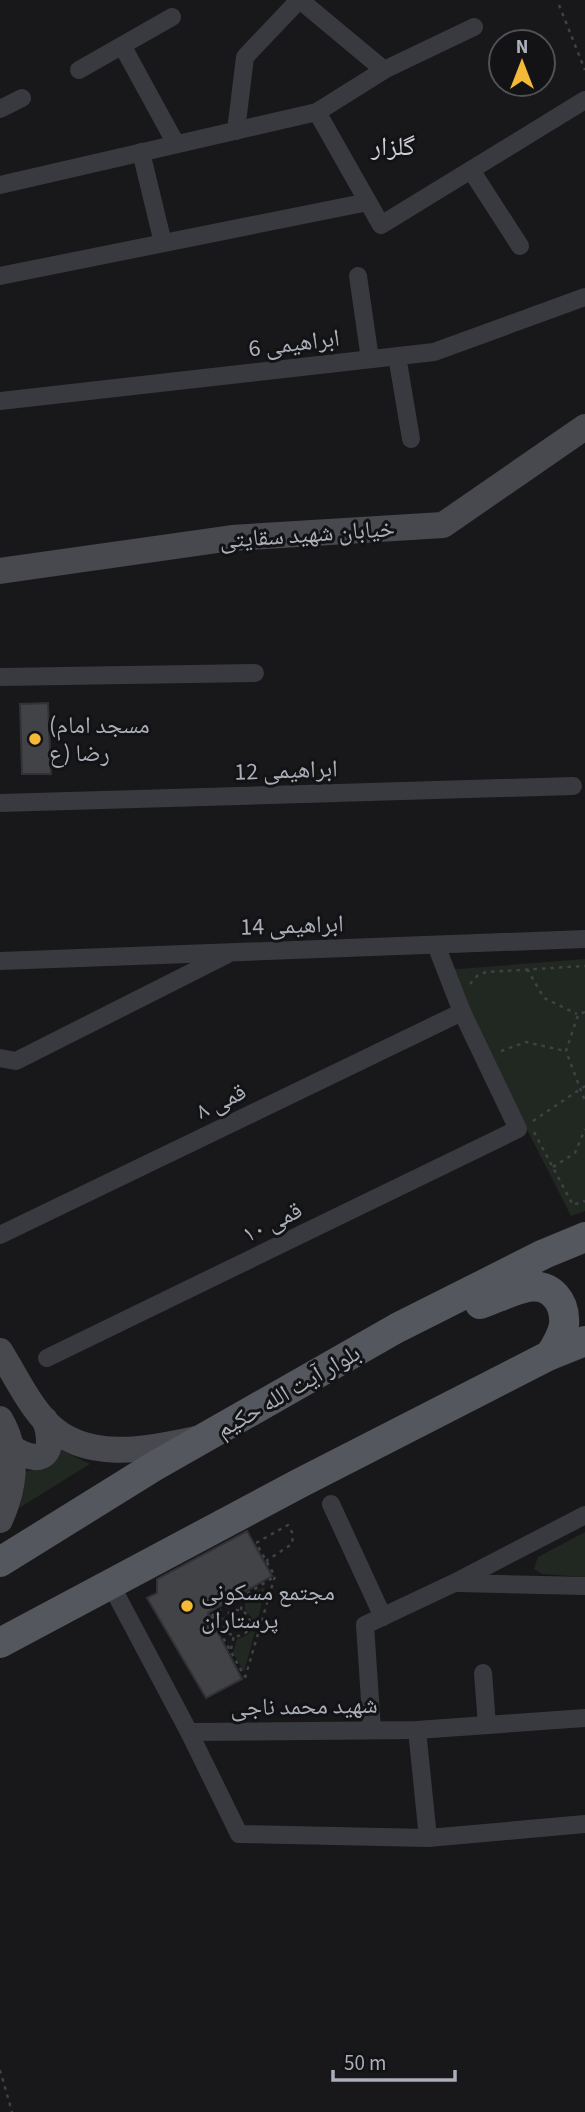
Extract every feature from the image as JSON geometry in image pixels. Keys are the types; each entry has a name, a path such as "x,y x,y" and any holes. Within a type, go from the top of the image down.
{"main road":[{"name":"خیابان شهید سقایتی","path":"0,571 232,538 443,525 585,427"},
{"name":"بلوار آیت الله حکیم","path":"0,1562 153,1467 397,1328 544,1254 585,1237"},
{"path":"397,1328 465,1310 527,1287 543,1287 550,1290 560,1301 564,1322 560,1338 551,1355"},
{"path":"0,1643 300,1483 551,1355 585,1341"},
{"path":"0,1351 45,1420 51,1439 48,1451 42,1456 32,1458 12,1448"},
{"path":"0,1419 7,1430 15,1464 9,1496 0,1520"},
{"path":"45,1420 78,1445 98,1449 146,1447 208,1436"}],"street":[{"path":"236,131 245,58 300,0 384,70"},
{"path":"79,70 173,17"},
{"path":"0,185 317,112 384,70 474,27"},
{"path":"123,47 176,144"},
{"path":"0,109 22,98"},
{"path":"317,112 381,225 585,100"},
{"path":"141,152 163,243"},
{"path":"471,170 520,246"},
{"path":"0,276 368,202"},
{"path":"358,276 370,359"},
{"name":"ابراهیمی 6","path":"0,401 434,352 585,297"},
{"path":"397,356 411,439"},
{"path":"0,677 255,673"},
{"name":"ابراهیمی 12","path":"0,803 573,786"},
{"name":"ابراهیمی 14","path":"0,961 585,939"},
{"path":"436,944 462,1012"},
{"path":"0,1058 16,1061 232,952"},
{"name":"قمی ۱۰","path":"47,1359 518,1129 462,1012"},
{"name":"قمی ۸","path":"0,1235 462,1012"},
{"path":"331,1504 383,1617"},
{"path":"372,1730 365,1625 454,1583 585,1515"},
{"path":"454,1583 585,1586"},
{"path":"111,1585 189,1732 239,1834 428,1838 585,1824"},
{"path":"483,1673 487,1726"},
{"name":"شهید محمد ناجی","path":"189,1732 418,1730 585,1718"},
{"path":"418,1730 428,1838"}],"path":[{"path":"559,5 585,70"},
{"path":"468,989 477,976 486,972 585,966"},
{"path":"527,969 544,998 578,1015"},
{"path":"585,1012 578,1015 566,1051 585,1101"},
{"path":"495,1053 526,1042 566,1051"},
{"path":"585,1086 529,1124 573,1205 585,1201"},
{"path":"553,1167 575,1153 585,1129"},
{"path":"211,1616 245,1678 275,1576 266,1561 256,1543 288,1524 293,1534 292,1544 266,1561"},
{"path":"211,1616 275,1576"},
{"path":"241,1611 243,1596"},
{"path":"225,1620 231,1613 241,1611"},
{"path":"234,1636 245,1633 250,1626 249,1618 241,1611"},
{"path":"211,1616 225,1620"},
{"path":"225,1620 227,1631 234,1636"},
{"path":"250,1626 260,1629"},
{"path":"230,1651 234,1636"},
{"path":"0,2070 12,2112"}],"shaded area":[{"path":"585,959 585,1211 571,1216 446,970"},
{"path":"59,1449 90,1464 19,1508 25,1472 37,1468"},
{"path":"585,1532 585,1577 542,1574 534,1569 538,1557"},
{"path":"265,1587 257,1625 252,1625 252,1618 245,1610 245,1596"},
{"path":"251,1631 255,1632 244,1672 233,1653 237,1639"}],"building":[{"name":"(مسجد امام رضا (ع","path":"48,703 51,774 22,774 20,704"},
{"name":"مجتمع مسکونی پرستاران","path":"247,1531 272,1576 208,1613 242,1679 206,1698 147,1598 157,1593 157,1579"}],"place":[{"name":"(مسجد امام رضا (ع","path":"35,739"},
{"name":"مجتمع مسکونی پرستاران","path":"187,1606"}],"district":[{"name":"گلزار","path":"393,146"}]}
